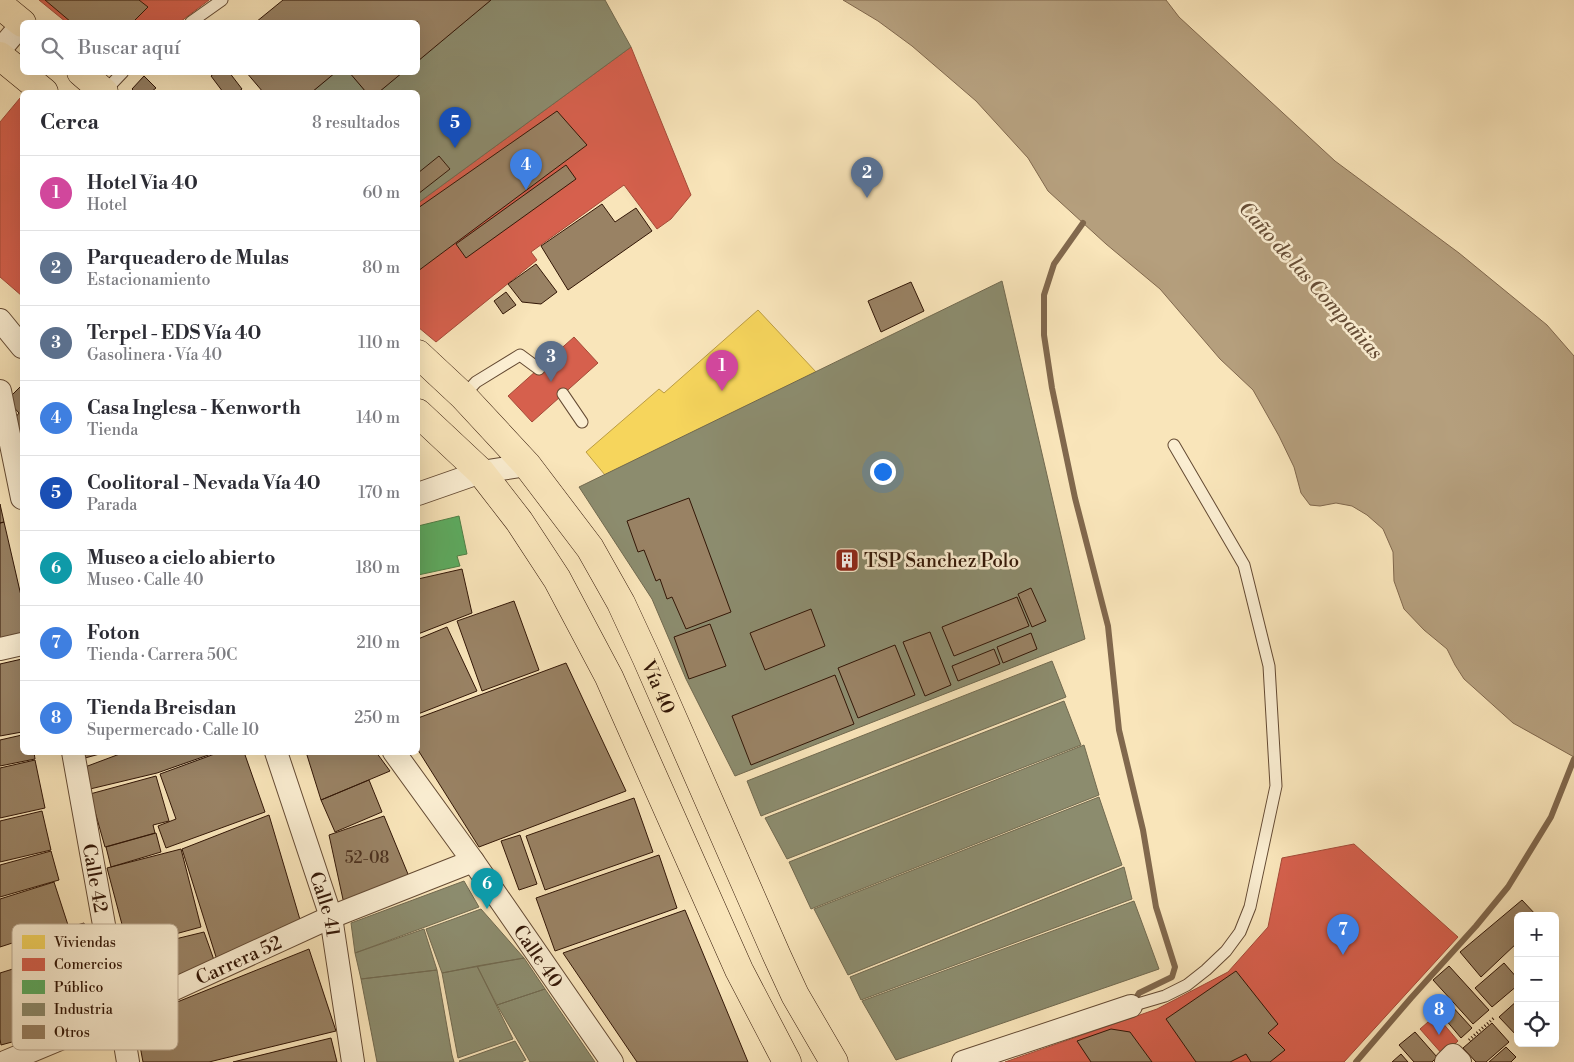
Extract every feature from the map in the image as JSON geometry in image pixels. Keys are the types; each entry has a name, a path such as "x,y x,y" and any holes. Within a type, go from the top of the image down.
{"highway":[{"path":"0,5 20,22"},
{"path":"0,56 20,72"},
{"path":"23,75 42,90"},
{"path":"84,75 102,90"},
{"name":"Vía 40","path":"420,356 463,396 527,465 590,548 620,603 795,994 834,1062"},
{"path":"420,415 481,472 519,521 557,579 609,677 740,970 787,1062"}],"street":[{"path":"0,50 20,26"},
{"path":"0,320 20,345"},
{"path":"0,390 20,488"},
{"path":"420,493 481,472 527,465"},
{"path":"0,649 20,644"},
{"name":"Calle 42","path":"74,755 104,924"},
{"name":"Calle 41","path":"277,755 331,917 353,1062"},
{"name":"Calle 40","path":"396,755 473,861 612,1062"},
{"name":"Carrera 52","path":"178,987 331,917 473,861"},
{"path":"963,1062 1131,1006"},
{"name":"Carrera 52","path":"5,1062 34,1050"}],"lane":[{"path":"194,20 222,0"},
{"path":"106,90 120,75"},
{"path":"463,396 476,382 520,355 539,369"},
{"path":"563,394 582,422"},
{"path":"1131,1006 1165,996 1187,985 1226,951 1240,932 1250,907 1276,786 1269,666 1244,565 1174,445"}],"path":[{"path":"1453,1060 1495,1017"}],"water":[{"name":"Caño de las Compañias","path":"843,0 1166,0 1179,17 1335,161 1459,253 1547,325 1574,356 1574,757 1513,723 1464,679 1447,649 1424,630 1404,609 1394,581 1393,552 1383,529 1367,515 1352,506 1336,503 1320,506 1310,505 1301,493 1294,467 1279,436 1253,390 1220,359 1160,289 1106,244 1048,191 1028,158 976,101 912,46 878,21"}],"building: Viviendas":[{"path":"465,119 482,138 457,156 441,137"},
{"path":"758,310 816,372 605,475 586,452 659,389 664,393"}],"building: Comercios":[{"path":"39,0 209,0 183,20 64,20"},
{"path":"631,47 691,195 671,219 657,229 624,185 531,252 537,260 436,342 420,329 420,202"},
{"path":"20,98 20,294 0,277 0,122"},
{"path":"574,337 598,363 532,422 508,396"},
{"path":"1354,844 1458,937 1344,1062 1005,1062 1157,1009 1228,972 1268,927 1282,858"},
{"path":"1436,1015 1458,1041 1443,1055 1420,1029"}],"building: Público":[{"path":"459,516 467,554 457,556 460,566 420,575 420,526"}],"building: Industria":[{"path":"491,0 605,0 631,47 420,202 420,90 381,90 399,75 420,75 420,59"},
{"path":"332,75 352,75 364,90 314,90"},
{"name":"TSP Sanchez Polo","path":"1002,281 1085,639 735,776 686,679 652,599 579,487"},
{"path":"1052,661 1066,697 761,816 747,781"},
{"path":"1064,701 1081,745 787,859 765,818"},
{"path":"1084,745 1099,795 811,909 789,862"},
{"path":"1099,797 1122,865 848,975 814,909"},
{"path":"1124,867 1132,899 861,1000 850,977"},
{"path":"464,881 479,907 355,953 351,923"},
{"path":"1134,901 1159,969 896,1060 862,1001"},
{"path":"481,909 524,958 442,973 426,929"},
{"path":"424,929 437,970 361,979 355,953"},
{"path":"524,958 545,989 497,1005 477,966"},
{"path":"477,966 513,1039 458,1058 442,973"},
{"path":"437,970 454,1062 377,1062 361,979"},
{"path":"545,989 595,1062 530,1062 497,1005"},
{"path":"515,1041 526,1060 521,1062 459,1061"}],"building: Otros":[{"path":"45,0 139,0 148,7 135,20 69,20"},
{"path":"283,0 491,0 420,59 420,20 258,20"},
{"path":"231,75 242,89 222,90 211,76"},
{"path":"249,75 332,75 314,90 261,90"},
{"path":"352,75 399,75 381,90 364,90"},
{"path":"144,76 156,88 154,90 132,89"},
{"path":"557,111 587,145 420,270 420,207"},
{"path":"439,156 450,169 420,192 420,171"},
{"path":"566,165 576,179 466,258 456,244"},
{"path":"602,204 615,222 636,208 652,231 568,290 541,246"},
{"path":"536,264 557,292 541,304 522,302 508,284"},
{"path":"911,282 924,311 881,332 868,301"},
{"path":"506,292 516,305 503,314 494,301"},
{"path":"20,387 20,453 12,422 19,413 7,400"},
{"path":"689,498 731,612 686,629 672,597 667,599 660,579 656,581 644,550 638,552 627,521"},
{"path":"0,504 4,522 0,523"},
{"path":"4,522 20,591 20,634 0,639 0,523"},
{"path":"462,569 472,613 420,633 420,579"},
{"path":"1031,588 1046,621 1032,627 1018,594"},
{"path":"1017,597 1029,626 954,656 942,627"},
{"path":"514,601 539,670 482,691 457,621"},
{"path":"811,609 825,646 765,670 750,633"},
{"path":"710,624 726,666 689,679 674,637"},
{"path":"447,627 477,691 420,713 420,638"},
{"path":"930,632 951,685 925,696 903,642"},
{"path":"1031,633 1037,649 1003,663 997,647"},
{"path":"895,645 915,695 858,718 838,668"},
{"path":"994,649 1000,664 958,681 952,666"},
{"path":"20,659 20,732 0,736 0,664"},
{"path":"566,663 626,791 479,847 420,753 420,717"},
{"path":"835,675 854,724 751,765 732,716"},
{"path":"20,735 20,755 34,755 35,759 0,766 0,740"},
{"path":"84,755 96,755 85,758"},
{"path":"117,755 208,755 157,773 90,789 85,767"},
{"path":"212,755 245,755 265,812 166,848 158,826 176,819 160,774"},
{"path":"307,755 378,755 390,771 321,800"},
{"path":"35,760 45,808 0,818 0,768"},
{"path":"156,776 169,821 153,825 155,833 105,847 90,794"},
{"path":"369,780 382,812 335,832 321,800"},
{"path":"634,798 653,852 545,890 526,836"},
{"path":"42,811 51,850 0,862 0,821"},
{"path":"269,815 301,923 217,960 182,849"},
{"path":"384,816 410,879 344,904 329,835"},
{"path":"156,833 161,852 111,867 106,847"},
{"path":"520,835 537,884 519,890 501,841"},
{"path":"181,849 201,927 178,933 178,924 122,924 107,868"},
{"path":"51,851 59,880 0,897 0,865"},
{"path":"659,855 677,908 555,951 536,898"},
{"path":"54,882 68,924 12,924 12,943 0,947 0,899"},
{"path":"1522,900 1533,912 1514,912 1514,946 1481,977 1460,952"},
{"path":"685,910 748,1062 637,1062 563,953"},
{"path":"204,932 214,960 178,975 178,938"},
{"path":"309,949 336,1031 209,1062 143,1062 141,1050 178,1050 178,1002"},
{"path":"1504,963 1514,974 1514,988 1492,1007 1475,988"},
{"path":"1449,966 1489,1010 1473,1024 1433,980"},
{"path":"12,969 12,1042 1,1045 0,1039 0,973"},
{"path":"1236,971 1278,1024 1268,1033 1285,1050 1270,1062 1251,1062 1246,1054 1230,1062 1196,1062 1166,1019"},
{"path":"1450,1004 1472,1028 1461,1038 1440,1013"},
{"path":"1514,1004 1514,1033 1499,1017"},
{"path":"1492,1023 1509,1042 1486,1062 1476,1062 1463,1048"},
{"path":"1111,1029 1130,1032 1152,1062 1091,1062 1077,1041"},
{"path":"1415,1032 1437,1057 1432,1062 1414,1062 1399,1045"},
{"path":"331,1038 337,1062 233,1062"},
{"path":"1506,1047 1516,1057 1511,1062 1489,1062"},
{"path":"1401,1054 1408,1062 1392,1062"}],"waterway":[{"path":"1083,223 1054,264 1044,295 1044,335 1052,388 1075,498 1108,626 1119,730 1143,830 1156,907 1175,967 1172,977 1139,993 1133,1003"},
{"path":"1356,1062 1508,887 1551,817 1574,759"}],"place":[{"name":"Coolitoral - Nevada Vía 40","path":"455,148"},
{"name":"Casa Inglesa - Kenworth","path":"526,190"},
{"name":"Parqueadero de Mulas","path":"867,198"},
{"name":"Terpel - EDS Vía 40","path":"551,382"},
{"name":"Hotel Via 40","path":"722,391"},
{"name":"TSP Sanchez Polo","path":"847,560"},
{"name":"Museo a cielo abierto","path":"487,909"},
{"name":"Foton","path":"1343,955"},
{"name":"Tienda Breisdan","path":"1439,1035"}]}
